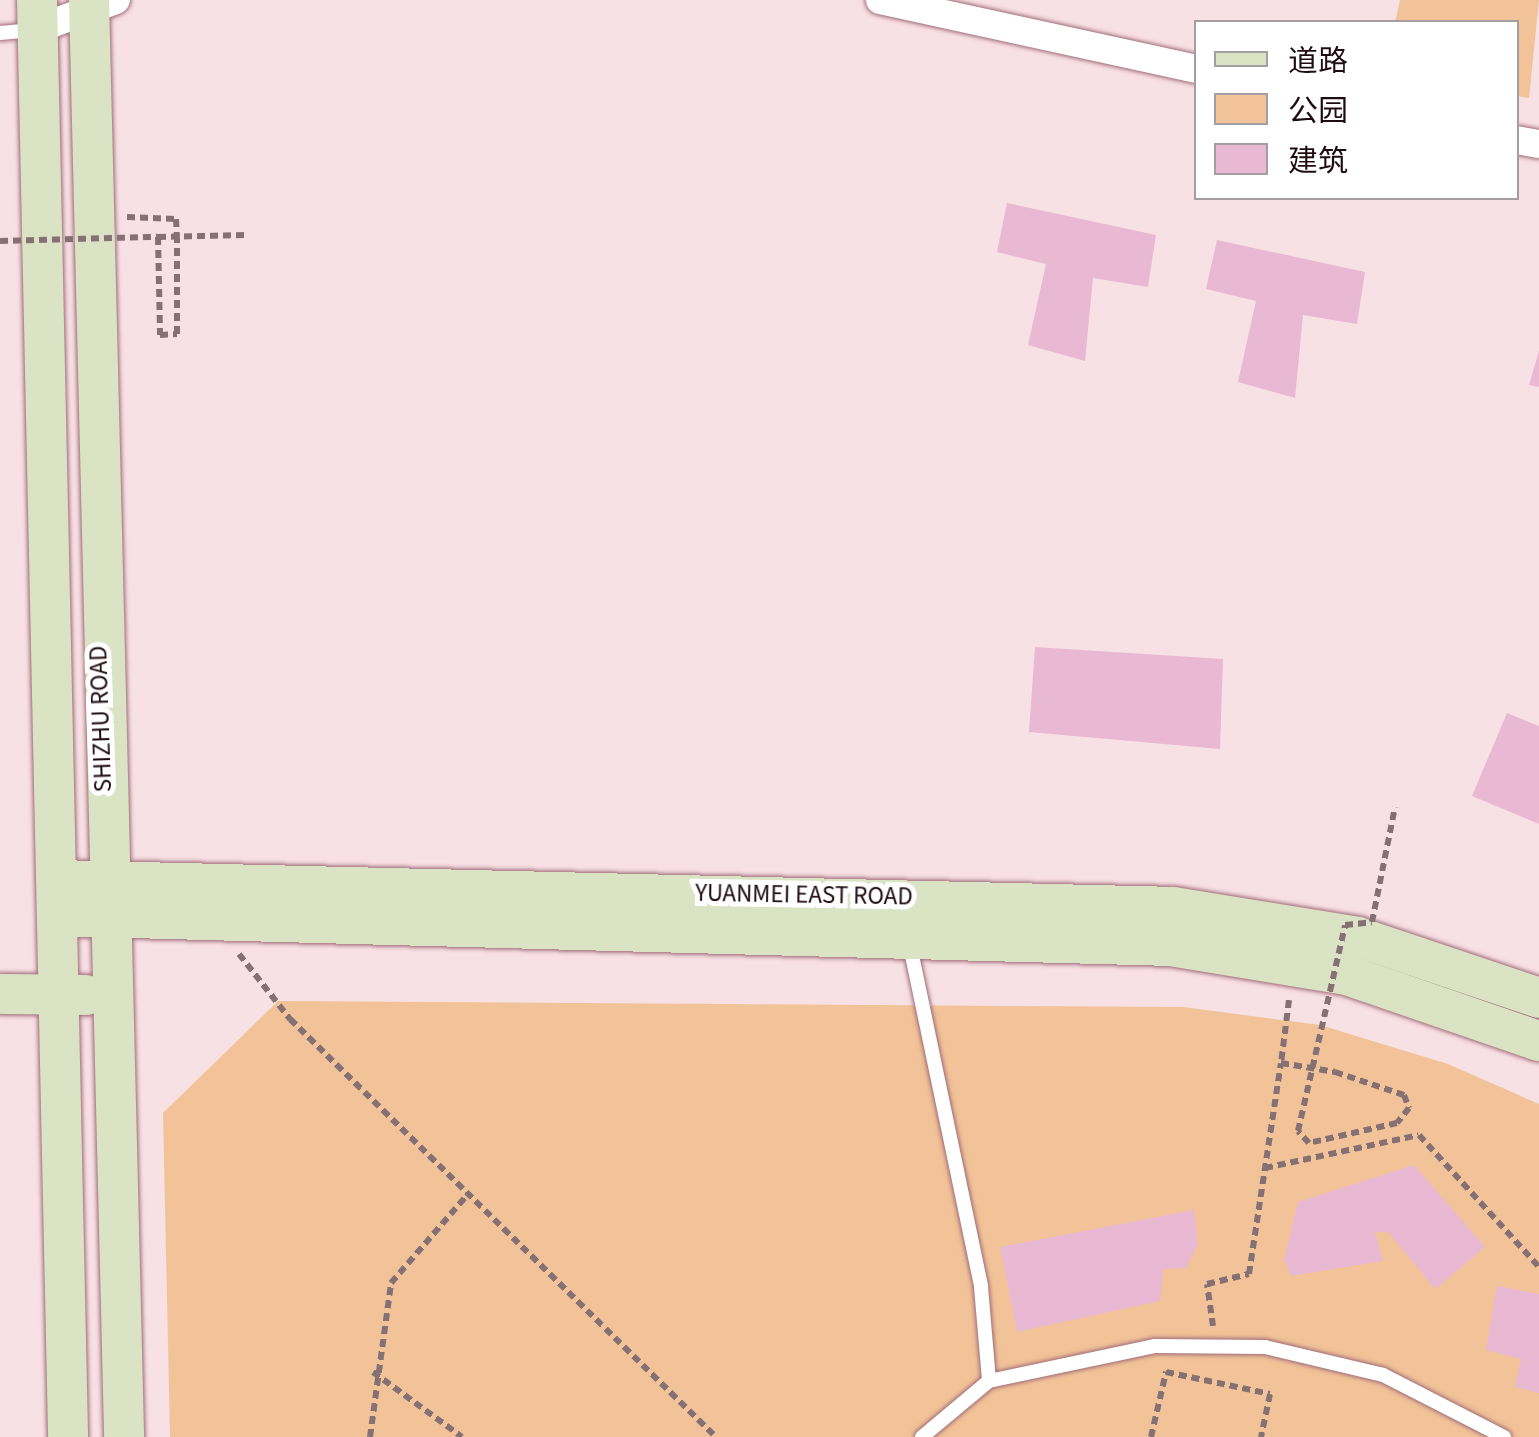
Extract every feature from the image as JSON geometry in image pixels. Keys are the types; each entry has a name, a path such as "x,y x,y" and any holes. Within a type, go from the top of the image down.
{"street":[{"path":"880,0 987,12 1194,69"},
{"path":"25,21 98,4"},
{"name":"SHIZHU ROAD","path":"98,4 90,215 124,1437"},
{"name":"SHIZHU ROAD","path":"25,21 60,995 68,1437"},
{"name":"YUANMEI EAST ROAD","path":"107,897 210,918 1170,946 1293,964 1539,1041"},
{"name":"YUANMEI EAST ROAD","path":"56,898 1173,907 1358,937 1539,998"},
{"path":"0,994 110,995"}],"lane":[{"path":"908,936 981,1287 989,1381"},
{"path":"922,1437 989,1381 1074,1357 1216,1346 1265,1347 1384,1375 1504,1437"}],"path":[{"path":"90,215 176,219 177,334 160,335 158,237"},
{"path":"0,240 245,235"},
{"path":"1281,1063 1335,1072 1404,1094 1409,1108 1396,1123 1309,1144 1298,1132 1345,925 1372,922 1396,807"},
{"path":"210,918 290,1019 716,1437"},
{"path":"1216,1346 1207,1284 1248,1274 1293,964"},
{"path":"1265,1168 1419,1135 1539,1266"},
{"path":"370,1437 373,1372 392,1283 468,1194"},
{"path":"373,1372 461,1437"},
{"path":"1152,1437 1166,1372 1270,1394 1261,1437"}],"green space":[{"path":"1400,0 1539,0 1529,98 1519,96 1519,20 1395,20"},
{"path":"278,1001 1183,1007 1320,1025 1448,1064 1539,1104 1539,1437 170,1437 163,1113"}],"building":[{"path":"1007,203 1156,235 1148,287 1093,278 1085,361 1028,345 1046,264 997,252"},
{"path":"1217,240 1365,272 1357,324 1303,315 1295,398 1238,382 1256,301 1206,289"},
{"path":"1539,351 1539,387 1529,385"},
{"path":"1035,647 1223,659 1220,749 1029,732"},
{"path":"1507,713 1539,726 1539,824 1472,796"},
{"path":"1414,1165 1485,1247 1435,1289 1388,1232 1375,1232 1383,1261 1291,1276 1284,1260 1298,1202"},
{"path":"1194,1210 1198,1244 1186,1268 1163,1269 1160,1301 1017,1332 1000,1247"},
{"path":"1497,1286 1539,1294 1539,1393 1515,1387 1521,1359 1486,1350"}]}
